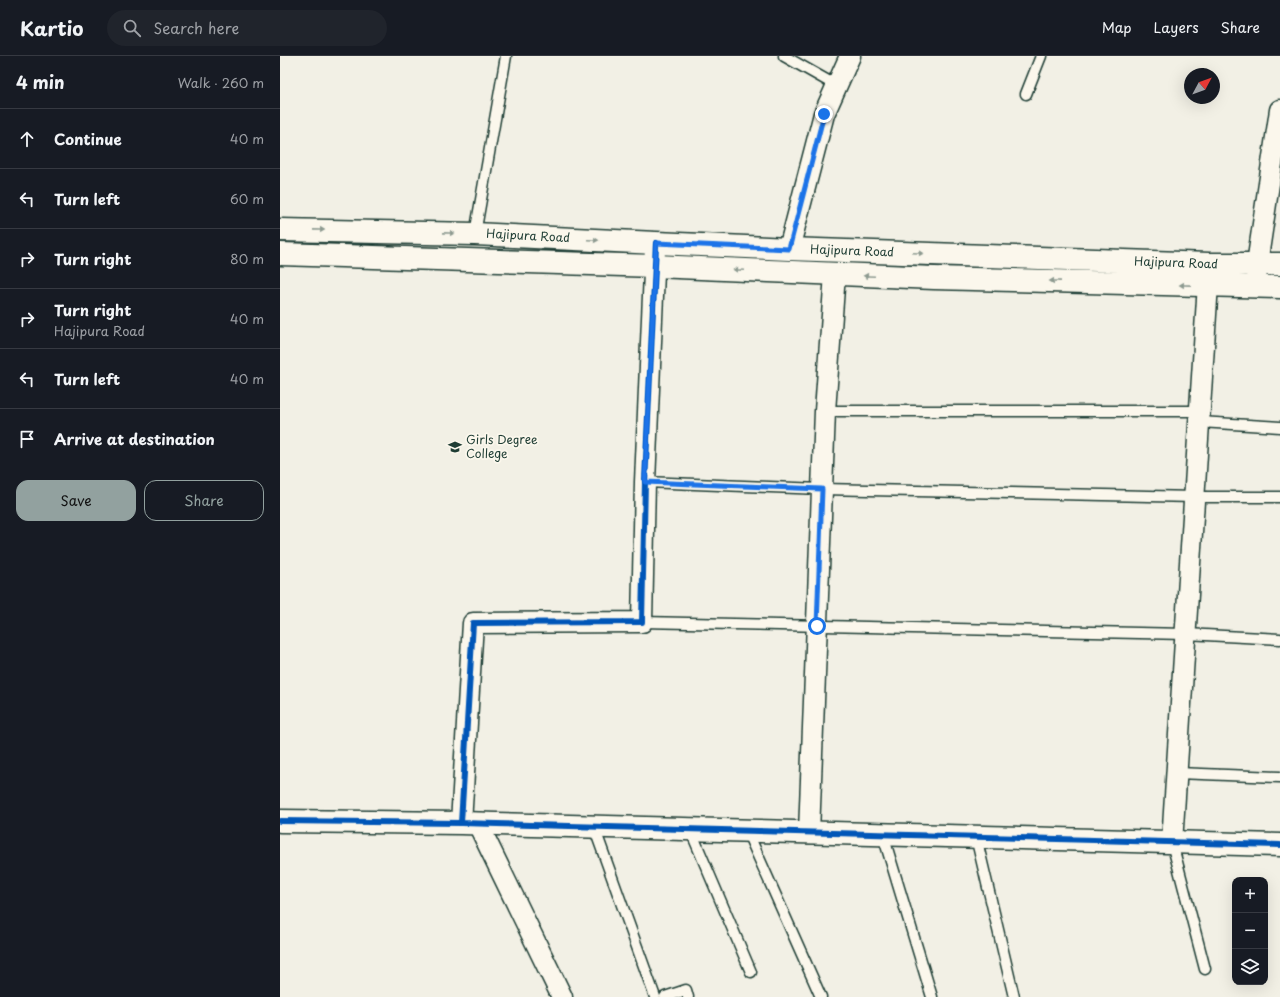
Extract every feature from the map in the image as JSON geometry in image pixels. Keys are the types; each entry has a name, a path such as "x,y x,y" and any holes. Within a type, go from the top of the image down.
{"main road":[{"name":"Hajipura Road","path":"280,230 475,234 789,249 1209,275 1257,264 1280,264"},
{"path":"280,254 655,266 934,278 1209,275 1256,287 1280,287"},
{"path":"280,821 469,823 1280,845"}],"street":[{"path":"789,249 824,114 850,56"},
{"path":"1256,287 1257,264 1280,110"},
{"path":"562,997 469,823 474,623 642,622 645,482 656,243"},
{"path":"809,833 825,411 835,274"},
{"path":"1172,843 1209,275"}],"lane":[{"path":"475,234 506,56"},
{"path":"784,56 837,86"},
{"path":"1026,94 1041,56"},
{"path":"825,411 1200,416 1280,427"},
{"path":"645,482 822,489 1195,497 1280,497"},
{"path":"642,622 1186,634 1280,639"},
{"path":"1177,773 1280,777"},
{"path":"594,827 655,997"},
{"path":"690,829 751,972"},
{"path":"747,831 821,997"},
{"path":"882,835 932,997"},
{"path":"976,837 1014,997"},
{"path":"1172,843 1205,969"},
{"path":"665,997 686,990 688,997"}],"cycle path":[{"path":"461,823 473,623 642,622 645,482 656,243"},
{"path":"280,821 461,823 1280,845"}],"place":[{"name":"Girls Degree College","path":"455,447"}],"route":[{"path":"817,626 822,489 645,482 656,243 789,249 824,114"}]}
